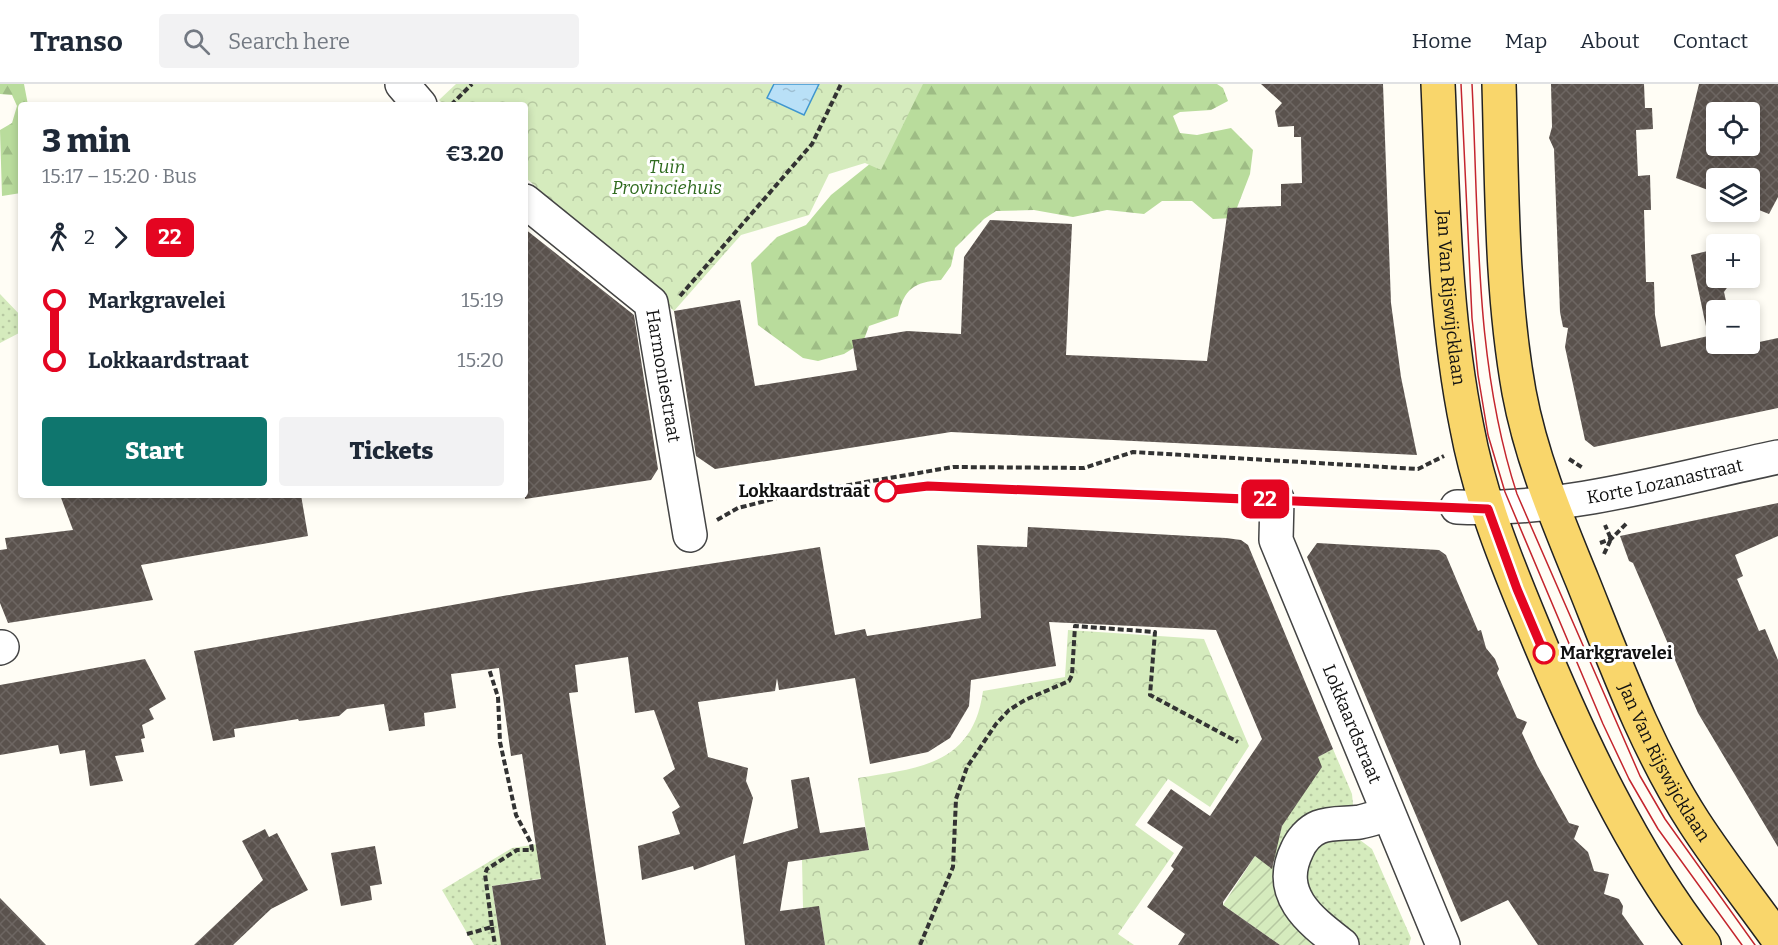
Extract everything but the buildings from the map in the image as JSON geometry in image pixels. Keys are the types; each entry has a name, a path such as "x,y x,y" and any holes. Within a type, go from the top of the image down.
{"main road":[{"name":"Jan Van Rijswijcklaan","path":"1438,84 1443,231 1452,334 1467,430 1473,508 1517,589 1586,749 1663,885 1704,945"},
{"name":"Jan Van Rijswijcklaan","path":"1499,84 1510,339 1526,426 1551,504 1634,707 1660,760 1694,821 1778,939"}],"street":[{"path":"402,84 417,102"},
{"name":"Harmoniestraat","path":"528,203 651,303 690,535"},
{"name":"Korte Lozanastraat","path":"1551,504 1778,457"},
{"name":"Lokkaardstraat","path":"1277,499 1276,540 1443,945"},
{"path":"1473,508 1551,504"},
{"path":"1342,945 1308,918 1301,909 1291,885 1294,857 1309,834 1319,827 1360,822 1388,815"}],"path":[{"path":"453,102 472,84"},
{"path":"651,303 680,297 812,144 841,84"},
{"path":"690,535 738,508 785,496 953,467 1084,468 1133,452 1418,469 1445,456"},
{"path":"920,945 953,867 956,799 967,767 996,724 1010,710 1025,700 1069,681 1075,626 1155,632 1150,695 1238,742"},
{"path":"489,669 498,697 500,742 516,814 531,843 532,850 517,850 487,869 485,874 495,945"},
{"path":"467,934 492,927"}],"green space":[{"path":"0,84 24,84 27,102 18,102 18,193 2,196 0,130 12,123 17,106 12,95 0,94"},
{"name":"Tuin Provinciehuis","path":"456,84 923,84 881,170 865,163 829,174 809,215 741,235 674,311 528,180 528,102 441,102 439,100"},
{"path":"912,84 1217,84 1223,88 1228,101 1211,110 1180,112 1173,116 1180,133 1197,135 1231,128 1253,150 1250,174 1233,218 1213,219 1192,201 1162,201 1144,214 1107,210 1073,217 1034,210 996,211 984,219 955,248 951,266 941,280 917,285 907,293 898,316 869,326 863,342 844,354 818,361 803,358 758,325 751,263 777,237 806,225 831,195 881,155"},
{"path":"0,294 18,313 18,334 0,343"},
{"path":"1068,630 1204,639 1249,746 1210,807 1168,779 1135,825 1174,853 1118,934 1134,945 825,945 819,907 803,908 802,860 869,850 858,778 922,766 955,748 968,734 977,716 983,691 1065,677"},
{"path":"1333,749 1352,794 1353,805 1280,852 1275,867 1274,856 1282,826 1318,757"},
{"path":"1324,837 1356,837 1372,849 1411,938 1409,945 1358,945 1313,910 1300,873"},
{"path":"565,840 570,874 492,886 501,945 474,945 442,890 512,848"},
{"path":"1255,856 1275,867 1278,892 1283,902 1322,945 1280,945 1223,905"}],"water":[{"path":"774,84 819,84 804,115 767,98"}],"tram line":[{"path":"1461,84 1472,318 1478,375 1488,435 1505,492 1603,724 1629,779 1658,829 1742,945"},
{"path":"1472,84 1478,239 1486,343 1503,444 1517,494 1640,776 1665,819 1755,945"}],"bus line":[{"name":"22","path":"886,491 928,486 1488,509 1517,589 1544,653"}],"place":[{"name":"Lokkaardstraat","path":"886,491"},
{"name":"Markgravelei","path":"1544,653"}]}
